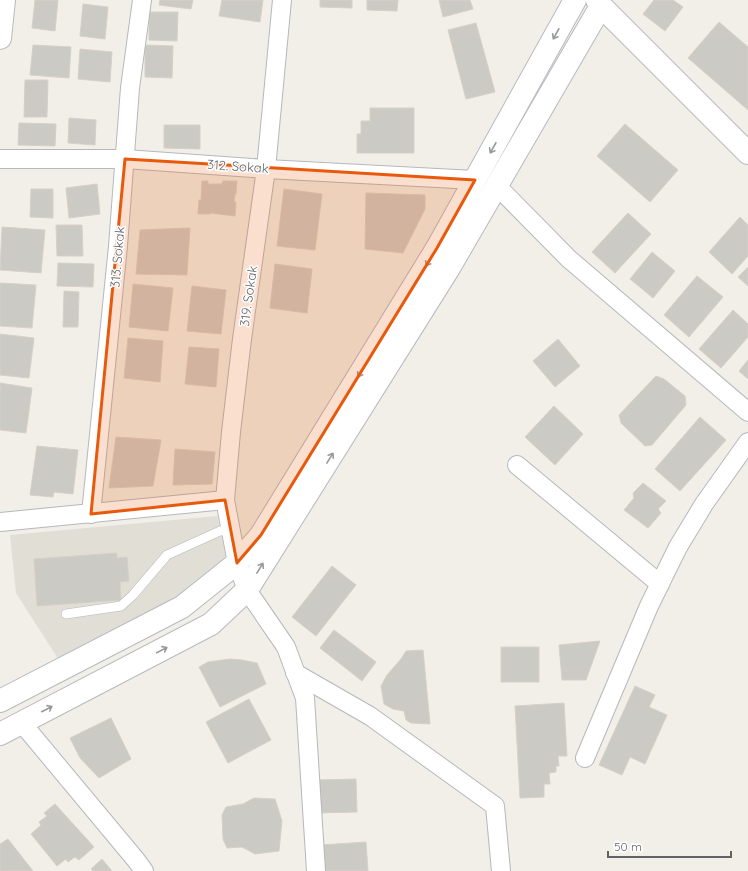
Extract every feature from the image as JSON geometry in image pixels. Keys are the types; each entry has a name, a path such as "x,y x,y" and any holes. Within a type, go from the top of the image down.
{"street":[{"path":"0,38 4,0"},
{"name":"313. Sokak","path":"91,514 118,246 130,88 142,0"},
{"name":"319. Sokak","path":"282,0 266,169 230,432 224,500 237,563 247,590 286,648 306,698 316,871"},
{"path":"0,701 182,608 237,563 261,535 438,248 575,0"},
{"path":"0,734 211,624 247,590 449,268 601,2 748,153"},
{"name":"312. Sokak","path":"0,159 125,159 266,169 475,180"},
{"path":"497,186 569,259 748,412"},
{"path":"585,758 649,606 678,547 704,504 748,442"},
{"path":"517,465 660,584"},
{"path":"0,522 224,500"},
{"path":"296,673 370,716 495,806 500,871"},
{"path":"21,722 144,871"}],"lane":[{"path":"66,614 121,606 133,595 167,555 220,531 231,530"}],"highlighted area":[{"path":"125,159 475,180 437,248 261,535 237,563 225,500 91,514"}],"shaded area":[{"path":"217,516 226,556 189,589 135,621 59,660 16,593 10,535"}],"building":[{"path":"35,0 58,0 55,31 32,28"},
{"path":"160,0 193,0 191,9 159,5"},
{"path":"222,0 263,0 260,22 219,16"},
{"path":"320,0 352,0 352,8 320,7"},
{"path":"367,0 398,0 397,11 367,10"},
{"path":"439,0 470,0 473,9 443,17"},
{"path":"654,0 673,0 683,7 665,31 643,14"},
{"path":"83,4 108,7 105,39 80,36"},
{"path":"149,12 178,12 177,41 149,40"},
{"path":"719,22 748,47 748,110 688,58"},
{"path":"476,23 495,92 466,99 448,30"},
{"path":"33,45 71,47 69,78 30,75"},
{"path":"145,45 173,46 172,78 145,77"},
{"path":"80,49 112,52 110,82 78,79"},
{"path":"25,80 48,80 47,117 24,117"},
{"path":"370,108 414,108 414,153 357,153 357,134 361,134 361,121 370,121"},
{"path":"69,118 96,120 95,145 68,143"},
{"path":"19,123 56,124 55,146 18,145"},
{"path":"625,124 678,170 650,202 597,156"},
{"path":"164,125 200,125 200,149 164,148"},
{"path":"202,181 208,181 208,184 222,184 223,181 237,181 234,202 236,202 235,216 210,213 198,214 199,200 201,200"},
{"path":"97,184 100,214 69,218 66,188"},
{"path":"31,189 53,189 53,218 30,217"},
{"path":"284,189 322,194 315,250 277,246"},
{"path":"366,193 425,195 425,209 403,253 365,249"},
{"path":"628,213 651,234 615,273 592,252"},
{"path":"740,217 748,225 748,256 732,274 709,252"},
{"path":"56,225 82,225 83,256 57,256"},
{"path":"2,227 45,230 41,273 0,270"},
{"path":"190,228 187,275 136,274 140,230"},
{"path":"652,252 675,271 653,298 630,279"},
{"path":"58,263 94,264 93,287 57,286"},
{"path":"275,264 312,269 307,313 270,308"},
{"path":"748,267 748,286 738,277"},
{"path":"697,276 723,297 689,337 664,315"},
{"path":"0,283 36,285 32,328 0,326"},
{"path":"133,284 173,288 168,331 129,327"},
{"path":"192,286 226,290 221,334 187,331"},
{"path":"64,291 79,292 78,327 63,327"},
{"path":"733,310 748,324 748,337 721,368 699,349"},
{"path":"0,334 34,338 29,378 0,375"},
{"path":"128,338 163,341 160,382 124,378"},
{"path":"558,339 580,366 555,387 533,361"},
{"path":"189,347 219,349 216,387 185,384"},
{"path":"748,360 748,379 739,371"},
{"path":"656,376 664,379 685,396 686,405 652,445 645,446 621,423 619,415"},
{"path":"0,383 32,388 26,433 0,430"},
{"path":"554,406 583,434 555,465 525,437"},
{"path":"700,417 726,440 680,491 655,469"},
{"path":"116,437 161,440 153,486 109,488"},
{"path":"37,446 78,450 73,494 54,492 53,497 30,495"},
{"path":"175,449 215,452 212,484 173,485"},
{"path":"643,483 666,501 658,509 661,513 648,528 624,510 634,498 633,493"},
{"path":"117,553 117,558 127,557 129,581 120,582 121,600 37,606 34,559"},
{"path":"332,566 356,585 316,636 292,617"},
{"path":"334,630 376,662 362,681 320,648"},
{"path":"600,641 586,680 562,680 559,645"},
{"path":"501,647 539,647 539,682 501,682"},
{"path":"423,650 430,724 411,723 406,720 404,711 393,709 384,704 381,686 387,675 406,651"},
{"path":"230,659 257,663 266,684 220,707 199,667 208,662"},
{"path":"635,686 655,695 649,707 667,715 645,764 630,757 622,775 599,765"},
{"path":"249,699 271,740 228,763 206,722"},
{"path":"564,703 567,756 558,756 559,766 556,766 556,772 549,773 550,784 544,784 544,797 520,798 515,706"},
{"path":"111,718 131,759 99,778 80,758 70,738"},
{"path":"356,779 357,812 317,813 316,780"},
{"path":"254,798 275,799 282,821 279,851 255,854 242,847 227,848 223,839 222,815 226,807 243,804"},
{"path":"55,804 94,847 79,860 75,857 68,862 66,859 57,866 31,834 41,825 39,822 47,816 44,813"},
{"path":"8,839 33,871 0,871 0,844"},
{"path":"366,842 368,871 322,871 321,845"},
{"path":"102,859 112,871 93,871 91,869"}]}
